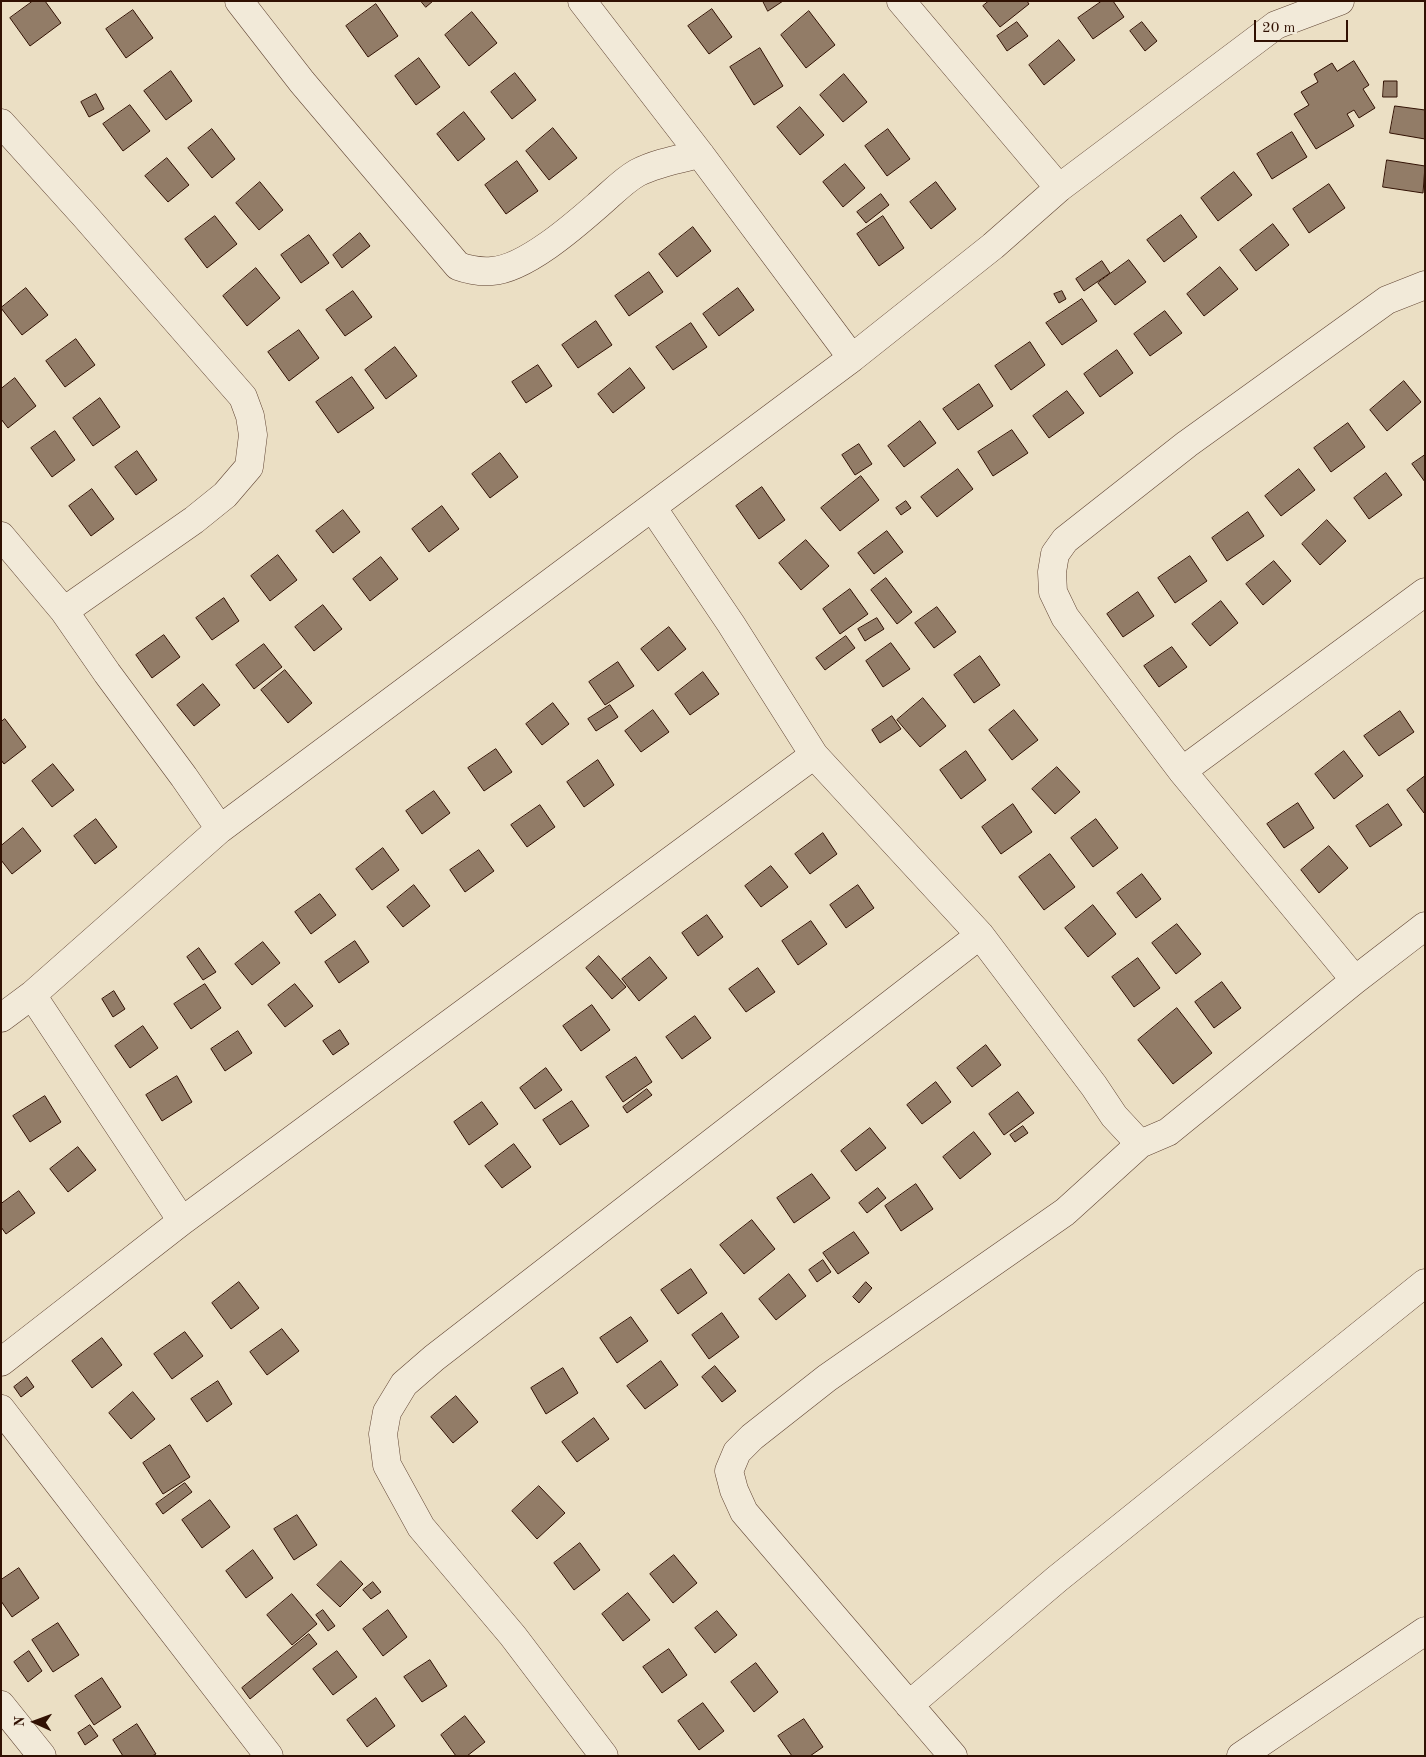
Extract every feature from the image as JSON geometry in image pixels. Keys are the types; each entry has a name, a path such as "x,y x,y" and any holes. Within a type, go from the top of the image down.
{"street":[{"path":"239,1 302,82 458,266 468,270 492,271 503,269 530,257 582,219 637,173 658,165 700,154"},
{"path":"582,1 700,154 852,358"},
{"path":"901,1 1059,188"},
{"path":"1,1018 32,996 220,829 852,358 993,246 1059,188 1276,25 1340,1"},
{"path":"1,123 243,397 250,416 253,435 249,467 225,495 194,520 64,611"},
{"path":"1355,980 1182,771 1065,617 1053,592 1052,572 1055,554 1065,540 1187,444 1387,300 1425,285"},
{"path":"652,507 731,624 814,755 980,935 1094,1086 1114,1116 1140,1144"},
{"path":"1,536 64,611 220,829"},
{"path":"1182,771 1425,592"},
{"path":"1,1362 182,1221 814,755"},
{"path":"953,1756 744,1512 734,1490 729,1472 737,1452 752,1437 827,1378 1065,1212 1140,1144 1168,1132 1355,980 1425,926"},
{"path":"604,1756 513,1636 421,1527 387,1465 383,1434 387,1412 404,1384 434,1358 980,935"},
{"path":"32,996 182,1221"},
{"path":"909,1705 1057,1579 1425,1283"},
{"path":"1,1409 269,1756"},
{"path":"1241,1756 1425,1631"},
{"path":"1,1705 42,1756"}],"building":[{"path":"33,1 45,1 61,23 30,46 10,18"},
{"path":"421,1 433,1 426,7"},
{"path":"763,1 783,1 768,11"},
{"path":"989,1 1027,1 1029,4 1000,27 983,6"},
{"path":"1102,1 1113,1 1124,17 1093,39 1078,18"},
{"path":"376,4 398,36 368,57 346,26"},
{"path":"712,9 732,37 709,54 688,26"},
{"path":"133,10 153,38 126,58 106,29"},
{"path":"809,11 835,45 806,68 781,35"},
{"path":"472,12 497,43 469,66 445,35"},
{"path":"1017,22 1028,36 1007,51 997,36"},
{"path":"1142,22 1157,41 1145,51 1130,31"},
{"path":"1059,40 1075,60 1044,85 1029,65"},
{"path":"760,48 783,86 754,105 730,67"},
{"path":"419,58 440,87 416,105 395,76"},
{"path":"1354,61 1369,85 1363,89 1375,108 1359,118 1354,110 1347,114 1354,126 1316,149 1294,114 1309,105 1301,92 1318,82 1314,74 1332,63 1337,71"},
{"path":"171,71 192,101 166,120 144,91"},
{"path":"515,73 536,100 512,119 491,92"},
{"path":"844,74 867,102 843,122 820,95"},
{"path":"1384,81 1397,81 1397,97 1383,97"},
{"path":"96,94 104,109 89,117 81,102"},
{"path":"130,105 150,131 123,151 103,124"},
{"path":"1395,106 1425,110 1425,139 1390,133"},
{"path":"800,107 824,135 800,155 777,127"},
{"path":"464,112 485,139 458,161 437,134"},
{"path":"553,128 577,158 549,180 526,151"},
{"path":"212,129 235,159 212,178 188,148"},
{"path":"888,129 910,159 887,176 865,146"},
{"path":"1292,132 1307,157 1272,179 1257,154"},
{"path":"167,158 189,185 168,202 145,176"},
{"path":"1387,160 1425,166 1423,193 1383,187"},
{"path":"517,161 538,191 506,214 485,185"},
{"path":"845,164 865,188 843,207 823,182"},
{"path":"1234,172 1252,195 1218,221 1201,198"},
{"path":"260,182 283,210 259,230 236,203"},
{"path":"936,182 956,209 931,229 910,202"},
{"path":"1329,184 1345,208 1309,233 1293,209"},
{"path":"881,194 889,205 866,223 857,212"},
{"path":"1181,215 1197,237 1164,262 1147,240"},
{"path":"215,216 237,244 207,268 185,239"},
{"path":"883,216 904,248 879,266 857,234"},
{"path":"1273,224 1289,245 1256,271 1240,250"},
{"path":"693,227 711,251 677,277 659,254"},
{"path":"360,233 370,246 342,268 333,255"},
{"path":"309,235 329,263 301,283 281,255"},
{"path":"1129,260 1146,282 1115,305 1098,283"},
{"path":"1102,261 1110,273 1084,291 1076,279"},
{"path":"1220,267 1238,289 1204,316 1187,294"},
{"path":"256,268 280,298 247,326 223,296"},
{"path":"649,272 663,292 629,316 615,296"},
{"path":"26,288 48,315 22,335 1,308"},
{"path":"738,288 754,310 719,336 703,314"},
{"path":"353,291 372,317 345,336 326,310"},
{"path":"1062,291 1066,299 1059,303 1054,294"},
{"path":"1082,299 1097,321 1062,345 1046,323"},
{"path":"1165,311 1182,333 1150,356 1134,334"},
{"path":"596,321 612,345 578,368 562,345"},
{"path":"691,323 707,347 673,370 656,347"},
{"path":"299,330 319,358 289,381 268,352"},
{"path":"76,339 95,365 65,387 46,361"},
{"path":"1030,342 1045,365 1011,390 995,366"},
{"path":"395,347 417,376 386,399 365,370"},
{"path":"1117,350 1133,373 1100,397 1084,374"},
{"path":"538,365 552,386 526,403 512,382"},
{"path":"630,368 645,388 613,413 598,394"},
{"path":"352,377 374,408 338,433 316,402"},
{"path":"15,378 36,406 8,428 1,419 1,389"},
{"path":"1404,381 1421,402 1387,431 1370,410"},
{"path":"979,384 993,406 958,430 943,409"},
{"path":"1067,391 1084,413 1049,438 1033,416"},
{"path":"100,398 120,427 93,446 73,418"},
{"path":"920,421 936,443 904,467 888,446"},
{"path":"1348,423 1365,447 1331,472 1314,448"},
{"path":"1012,430 1028,453 993,476 978,452"},
{"path":"55,431 75,460 52,477 31,448"},
{"path":"859,444 872,464 855,475 842,455"},
{"path":"137,451 157,480 136,495 115,467"},
{"path":"500,453 518,477 490,498 472,474"},
{"path":"1425,455 1425,482 1412,464"},
{"path":"958,469 973,489 937,517 921,497"},
{"path":"1299,469 1315,490 1281,516 1265,496"},
{"path":"1386,473 1402,495 1369,519 1354,498"},
{"path":"861,476 879,500 840,531 821,508"},
{"path":"762,487 785,520 759,539 736,506"},
{"path":"92,489 114,519 91,536 69,506"},
{"path":"906,501 911,508 901,515 896,508"},
{"path":"442,506 459,529 429,552 412,529"},
{"path":"343,510 360,532 333,553 316,531"},
{"path":"1248,512 1264,536 1227,561 1212,538"},
{"path":"1327,520 1346,541 1320,565 1302,544"},
{"path":"887,531 903,552 874,574 858,553"},
{"path":"806,540 829,566 801,590 779,563"},
{"path":"278,555 297,580 270,601 251,576"},
{"path":"1190,556 1207,581 1175,603 1158,578"},
{"path":"381,557 398,579 370,601 353,579"},
{"path":"1274,561 1291,581 1263,605 1246,584"},
{"path":"886,578 912,612 897,624 871,590"},
{"path":"850,589 868,614 840,634 823,609"},
{"path":"1138,592 1154,616 1123,637 1107,614"},
{"path":"224,598 239,621 212,640 196,618"},
{"path":"1221,601 1238,623 1210,646 1192,624"},
{"path":"323,605 342,629 314,651 295,627"},
{"path":"937,607 956,632 934,648 915,623"},
{"path":"877,618 884,629 865,641 858,629"},
{"path":"669,627 686,649 658,671 641,649"},
{"path":"164,635 180,657 152,678 136,655"},
{"path":"846,636 855,648 825,670 816,658"},
{"path":"891,643 910,669 883,687 866,661"},
{"path":"264,644 282,667 254,689 236,665"},
{"path":"1172,647 1187,667 1159,687 1144,666"},
{"path":"980,656 1000,685 974,703 954,675"},
{"path":"618,662 634,686 605,705 589,682"},
{"path":"285,670 312,703 288,723 261,690"},
{"path":"703,672 719,694 690,715 675,694"},
{"path":"203,684 220,705 194,726 177,705"},
{"path":"923,698 946,726 920,747 897,720"},
{"path":"553,703 569,724 542,745 526,724"},
{"path":"610,705 618,717 596,731 588,719"},
{"path":"653,710 669,732 641,752 625,731"},
{"path":"1014,710 1038,740 1012,760 989,730"},
{"path":"1400,711 1414,732 1379,756 1364,736"},
{"path":"892,716 901,729 880,743 872,730"},
{"path":"5,719 26,747 4,764 1,760 1,722"},
{"path":"496,749 512,772 484,791 468,768"},
{"path":"966,751 986,780 961,799 940,770"},
{"path":"1344,751 1363,776 1334,799 1315,774"},
{"path":"598,760 614,785 584,807 567,782"},
{"path":"53,764 74,790 52,807 32,781"},
{"path":"1057,767 1080,792 1055,814 1032,789"},
{"path":"1425,776 1425,812 1424,813 1407,790"},
{"path":"434,791 450,813 422,834 406,811"},
{"path":"1298,803 1314,828 1284,848 1267,824"},
{"path":"1013,804 1032,832 1001,854 982,827"},
{"path":"1388,804 1402,825 1370,847 1356,826"},
{"path":"540,805 555,827 527,847 511,825"},
{"path":"96,819 117,847 95,864 74,836"},
{"path":"1096,819 1118,848 1093,867 1071,838"},
{"path":"23,828 41,851 12,874 1,860 1,846"},
{"path":"823,833 837,854 810,874 795,854"},
{"path":"1329,846 1348,868 1319,893 1301,870"},
{"path":"383,848 399,870 372,890 356,869"},
{"path":"479,850 494,871 465,892 450,870"},
{"path":"1050,854 1075,887 1044,910 1019,877"},
{"path":"771,866 788,887 761,907 745,886"},
{"path":"1142,874 1161,899 1136,918 1117,893"},
{"path":"414,885 430,906 403,927 387,907"},
{"path":"858,885 874,908 846,928 830,905"},
{"path":"320,894 336,915 311,934 295,912"},
{"path":"1093,905 1116,934 1088,957 1065,928"},
{"path":"707,915 723,937 698,956 682,933"},
{"path":"811,921 827,944 798,965 782,941"},
{"path":"1177,924 1201,954 1176,974 1152,943"},
{"path":"355,941 369,962 339,983 325,962"},
{"path":"263,942 280,963 252,985 235,964"},
{"path":"199,948 216,972 203,980 187,957"},
{"path":"599,956 626,987 612,999 586,968"},
{"path":"650,957 667,978 639,1001 622,979"},
{"path":"1138,958 1160,988 1134,1007 1112,977"},
{"path":"758,968 775,992 746,1012 729,989"},
{"path":"1222,982 1241,1008 1214,1028 1195,1002"},
{"path":"205,984 221,1008 191,1029 174,1004"},
{"path":"295,984 313,1006 285,1027 268,1005"},
{"path":"114,991 125,1009 113,1017 102,999"},
{"path":"592,1005 610,1030 581,1051 563,1026"},
{"path":"1177,1008 1212,1053 1173,1084 1138,1040"},
{"path":"695,1016 711,1038 682,1059 666,1037"},
{"path":"143,1026 158,1048 130,1068 115,1046"},
{"path":"340,1030 349,1044 333,1055 323,1041"},
{"path":"238,1031 252,1053 225,1071 211,1049"},
{"path":"986,1045 1001,1065 972,1087 957,1068"},
{"path":"636,1057 652,1082 623,1102 606,1077"},
{"path":"546,1068 562,1090 535,1109 520,1088"},
{"path":"177,1076 192,1102 162,1121 146,1095"},
{"path":"936,1082 951,1102 922,1124 907,1105"},
{"path":"647,1089 652,1095 627,1113 623,1107"},
{"path":"1018,1092 1034,1113 1004,1135 989,1114"},
{"path":"45,1096 61,1122 30,1142 13,1116"},
{"path":"572,1101 589,1126 560,1145 543,1120"},
{"path":"482,1102 498,1124 469,1145 454,1122"},
{"path":"1023,1126 1028,1133 1015,1142 1010,1135"},
{"path":"870,1128 886,1148 856,1171 841,1151"},
{"path":"974,1132 991,1154 960,1179 943,1157"},
{"path":"514,1144 531,1167 502,1188 485,1166"},
{"path":"78,1147 96,1170 68,1192 50,1169"},
{"path":"812,1174 830,1198 794,1223 777,1198"},
{"path":"916,1184 933,1209 901,1231 885,1206"},
{"path":"878,1188 886,1198 867,1213 859,1203"},
{"path":"19,1191 35,1213 6,1234 1,1227 1,1204"},
{"path":"752,1220 775,1249 744,1274 720,1245"},
{"path":"854,1232 869,1253 838,1274 823,1253"},
{"path":"823,1260 831,1272 817,1282 809,1270"},
{"path":"691,1269 707,1293 678,1314 661,1290"},
{"path":"789,1274 806,1296 776,1320 759,1299"},
{"path":"239,1282 259,1308 231,1329 212,1303"},
{"path":"866,1282 872,1288 859,1303 853,1297"},
{"path":"722,1313 739,1337 709,1359 692,1335"},
{"path":"631,1317 648,1341 617,1363 600,1338"},
{"path":"282,1329 299,1351 267,1375 250,1352"},
{"path":"185,1332 203,1356 172,1379 154,1354"},
{"path":"102,1338 122,1365 92,1388 72,1361"},
{"path":"661,1361 678,1385 645,1409 627,1386"},
{"path":"715,1366 736,1391 722,1402 702,1377"},
{"path":"563,1368 578,1393 546,1414 531,1388"},
{"path":"27,1377 34,1387 21,1397 14,1387"},
{"path":"218,1381 232,1404 207,1422 191,1399"},
{"path":"133,1392 155,1419 131,1439 109,1413"},
{"path":"456,1396 478,1422 453,1443 431,1417"},
{"path":"594,1418 609,1439 577,1462 562,1442"},
{"path":"170,1445 190,1477 163,1494 143,1463"},
{"path":"185,1483 192,1492 163,1514 156,1504"},
{"path":"539,1486 565,1513 537,1539 512,1511"},
{"path":"210,1500 230,1527 202,1548 182,1520"},
{"path":"297,1515 317,1545 294,1560 274,1529"},
{"path":"580,1543 600,1570 574,1590 554,1563"},
{"path":"253,1550 273,1578 246,1598 226,1571"},
{"path":"674,1555 697,1583 673,1603 650,1574"},
{"path":"341,1561 363,1584 340,1607 317,1585"},
{"path":"19,1568 39,1598 12,1617 1,1601 1,1580"},
{"path":"373,1582 381,1592 371,1599 363,1590"},
{"path":"628,1593 650,1620 623,1641 602,1614"},
{"path":"292,1594 317,1624 292,1645 267,1615"},
{"path":"323,1610 335,1626 328,1631 316,1615"},
{"path":"388,1610 407,1637 383,1656 363,1629"},
{"path":"717,1611 737,1635 715,1653 695,1628"},
{"path":"58,1623 79,1655 53,1672 32,1640"},
{"path":"309,1634 317,1644 250,1699 242,1688"},
{"path":"669,1649 687,1675 662,1693 643,1667"},
{"path":"29,1651 42,1671 28,1682 14,1662"},
{"path":"337,1651 357,1677 333,1695 313,1669"},
{"path":"430,1660 447,1686 422,1702 404,1677"},
{"path":"756,1663 778,1692 754,1712 731,1682"},
{"path":"102,1678 121,1707 94,1725 75,1696"},
{"path":"376,1698 395,1726 367,1747 347,1720"},
{"path":"703,1703 724,1731 699,1750 678,1721"},
{"path":"465,1716 485,1742 467,1756 456,1756 441,1735"},
{"path":"804,1719 823,1747 810,1756 792,1756 778,1736"},
{"path":"137,1724 156,1754 152,1756 123,1756 113,1740"},
{"path":"90,1725 98,1736 85,1745 78,1733"}]}
